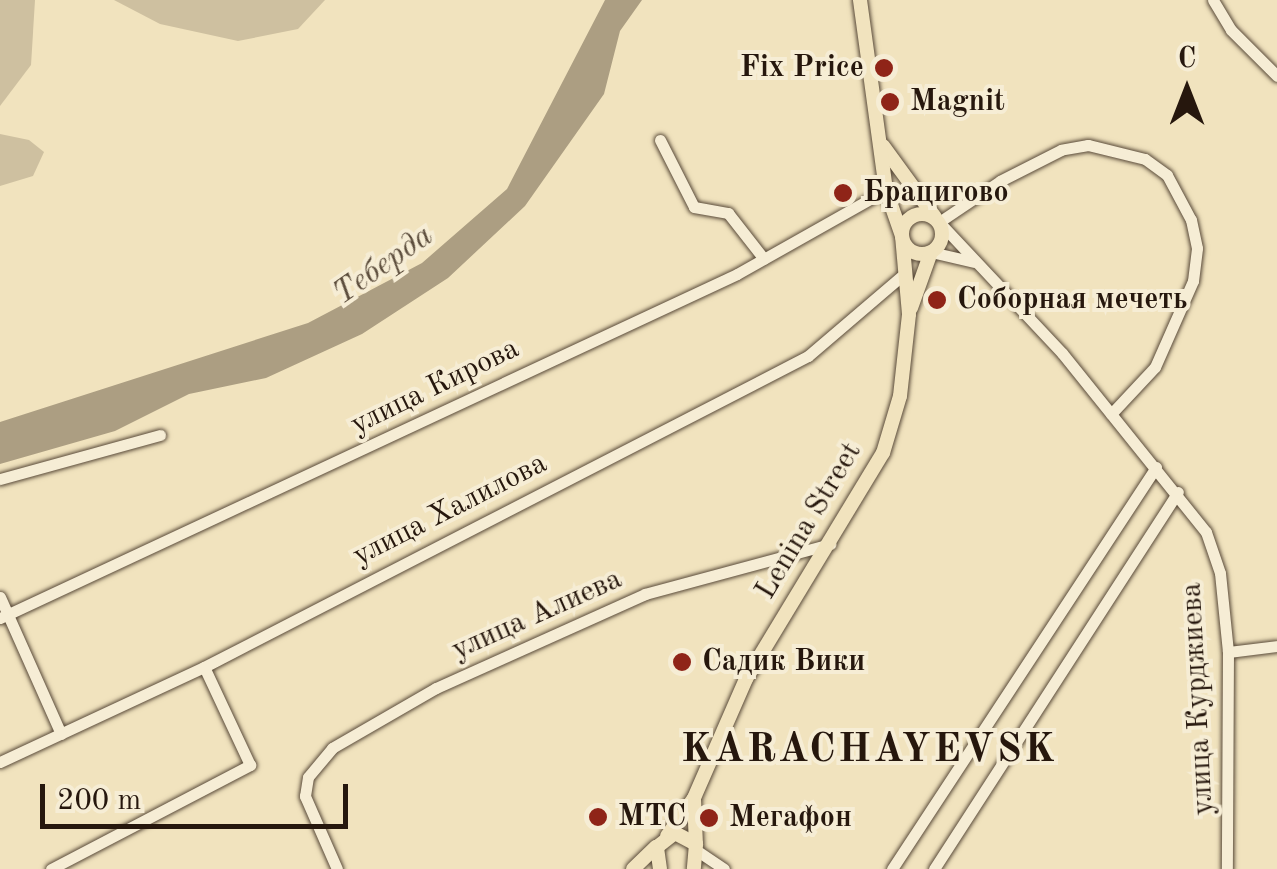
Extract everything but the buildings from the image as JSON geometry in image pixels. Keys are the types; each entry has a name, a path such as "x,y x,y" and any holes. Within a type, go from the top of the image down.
{"main road":[{"name":"Lenina Street","path":"632,869 662,841 694,798 746,678 883,453 906,366 909,314 902,236 886,190 860,0"},
{"name":"Lenina Street","path":"878,136 938,222"},
{"path":"917,215 938,222 942,236 931,252 912,252 902,236 917,215"},
{"name":"Lenina Street","path":"909,314 931,252"},
{"name":"Lenina Street","path":"694,798 698,848 694,869"},
{"path":"660,869 662,841 684,834 698,848"}],"street":[{"path":"1214,0 1231,30 1277,76"},
{"path":"660,140 694,208 728,213 764,258"},
{"path":"938,222 1060,150 1088,145 1114,150 1146,159 1167,175 1191,220 1193,281 1154,367 1111,414"},
{"name":"улица Кирова","path":"4,617 764,258 886,190"},
{"name":"улица Курджиева","path":"938,222 982,266 1111,414 1178,492 1203,529 1220,573 1228,652 1227,869"},
{"path":"931,252 982,266"},
{"name":"улица Халилова","path":"0,762 204,666 808,356 904,274"},
{"path":"0,479 160,435"},
{"path":"892,869 1156,467"},
{"path":"934,869 1178,492"},
{"name":"улица Алиева","path":"336,869 305,796 308,777 332,748 446,683 645,594 830,544"},
{"path":"0,596 4,617 61,734"},
{"path":"1228,652 1277,646"},
{"path":"51,869 250,764 204,666"},
{"path":"698,848 724,869"}],"shaded area":[{"path":"0,0 35,0 31,65 0,106"},
{"path":"114,0 325,0 298,29 238,41 160,24"},
{"path":"605,0 642,0 620,31 604,94 525,206 448,278 362,334 266,378 189,394 115,431 0,464 0,422 308,323 422,263 507,189"},
{"path":"0,134 29,140 44,152 33,176 0,186"}],"place":[{"name":"Fix Price","path":"884,68"},
{"name":"Magnit","path":"890,102"},
{"name":"Брацигово","path":"843,193"},
{"name":"Соборная мечеть","path":"937,300"},
{"name":"Садик Вики","path":"682,662"},
{"name":"МТС","path":"598,817"},
{"name":"Мегафон","path":"709,818"}],"district":[{"name":"KARACHAYEVSK","path":"869,751"}],"water label":[{"name":"Теберда","path":"384,266"}]}
